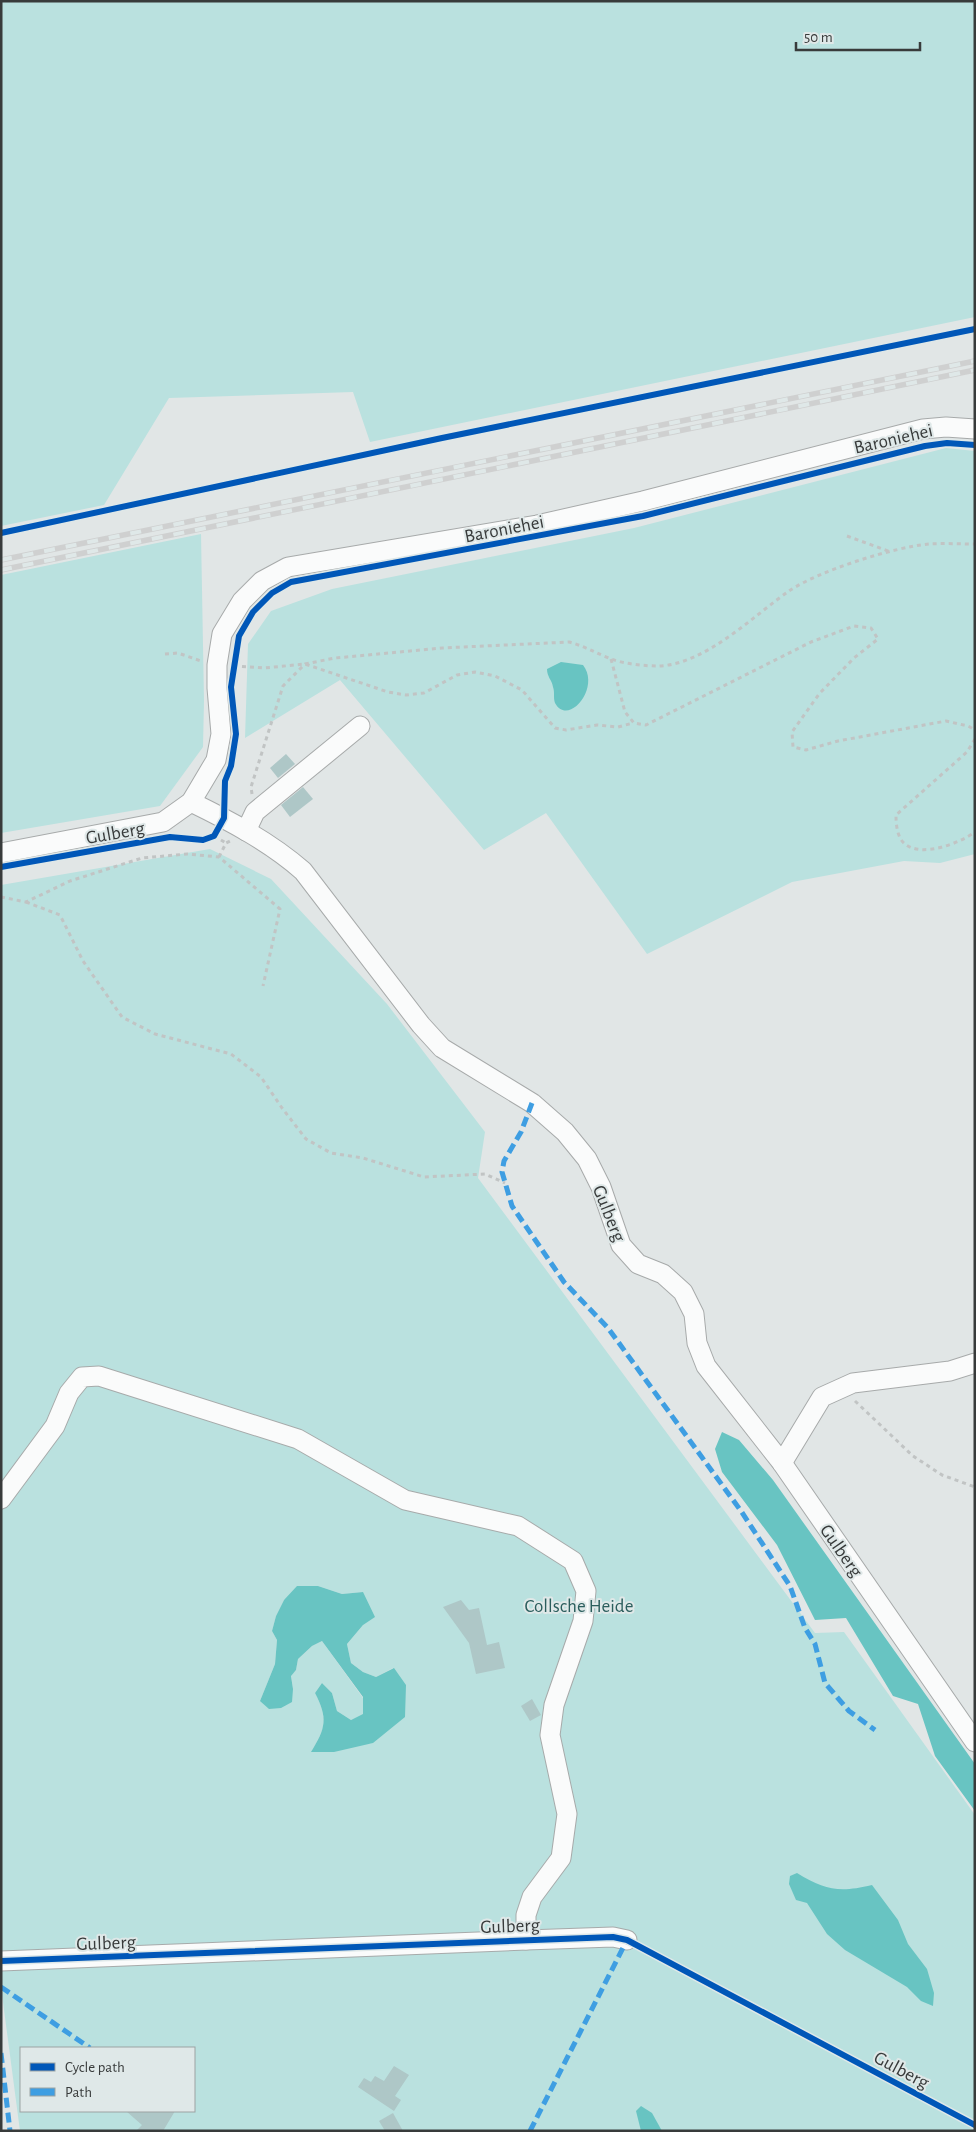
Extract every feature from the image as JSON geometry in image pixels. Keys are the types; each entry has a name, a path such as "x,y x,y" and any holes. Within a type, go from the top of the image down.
{"street":[{"name":"Baroniehei","path":"191,802 216,760 220,734 216,688 229,666 222,634 242,601 262,580 288,567 537,525 643,501 923,429 946,427 975,429"},
{"path":"246,831 255,812 360,726"},
{"name":"Gulberg","path":"1,853 163,822 191,802 246,831 286,856 303,871 421,1026 442,1048 532,1103 565,1132 587,1160 601,1187 621,1245 638,1264 662,1274 683,1292 694,1314 697,1343 706,1366 782,1463 975,1742"},
{"path":"782,1463 822,1397 853,1383 950,1371 975,1363"},
{"path":"1,1499 55,1426 69,1393 82,1377 99,1376 298,1439 405,1500 518,1526 573,1561 586,1591 583,1621 554,1705 550,1735 566,1814 561,1858 532,1897 526,1915 526,1940"},
{"name":"Gulberg","path":"1,1961 613,1937 627,1940"}],"path":[{"path":"847,536 892,552"},
{"path":"165,654 178,653 229,666 264,668 306,664 335,658 442,648 569,642 584,646 611,659 627,663 661,666 692,658 743,627 790,590 817,575 892,552 928,544 975,544"},
{"path":"306,664 388,692 406,695 424,693 457,675 475,672 494,676 522,690 555,728 566,730 597,725 618,727 634,723 646,725 660,720 811,642 854,626 871,628 878,638 854,658 820,694 792,732 793,747 806,750 838,740 946,721 968,726 975,730"},
{"path":"611,659 625,712 634,723"},
{"path":"255,812 251,787 283,686 306,664"},
{"path":"975,739 967,752 896,815 899,836 905,845 936,849 964,841 975,832"},
{"path":"224,818 211,837 226,843"},
{"path":"26,902 70,881 142,858 187,854 219,857 280,908 263,986"},
{"path":"1,897 26,902 60,915 83,961 122,1017 155,1034 230,1054 262,1077 282,1108 306,1139 330,1153 363,1158 424,1177 485,1174 504,1183"},
{"path":"838,1390 862,1405 913,1456 942,1474 975,1487"}],"green space":[{"path":"1,1 975,1 975,317 370,442 353,392 169,398 104,505 1,526"},
{"path":"946,448 975,451 975,854 940,863 904,861 792,882 647,954 546,813 484,850 340,680 245,738 248,644 271,611 332,589 634,528"},
{"path":"201,534 203,747 160,806 1,833 1,575"},
{"name":"Collsche Heide","path":"210,849 271,879 387,1004 485,1132 478,1178 815,1633 844,1632 975,1815 975,2131 20,2131 1,1987 1,885","holes":["318,1586 342,1594 363,1592 363,1625 347,1644 351,1663 363,1672 376,1677 393,1668 373,1743 312,1751 323,1729 322,1709 315,1693 322,1683 332,1693 337,1711 351,1720 363,1715 363,1698 322,1641 312,1646 298,1659 296,1670 291,1675 293,1689 260,1701 275,1664 277,1640 272,1631 276,1616 284,1600"]}],"water":[{"path":"561,662 583,665 587,674 588,684 581,702 574,708 567,710 561,709 555,703 554,689 547,672 547,669"},
{"path":"722,1432 739,1440 773,1480 975,1764 975,1811 935,1756 918,1704 893,1696 846,1618 815,1620 777,1545 722,1472 715,1449"},
{"path":"297,1586 318,1586 342,1594 363,1592 375,1617 363,1625 347,1644 351,1663 363,1672 376,1677 394,1668 406,1685 405,1717 373,1743 334,1752 311,1752 320,1736 324,1723 322,1709 315,1693 322,1683 332,1693 337,1711 351,1720 363,1714 363,1697 322,1641 312,1646 298,1659 296,1670 291,1676 292,1702 281,1708 269,1709 260,1701 275,1664 277,1640 272,1631 276,1616 284,1600"},
{"path":"797,1873 816,1883 833,1888 850,1889 872,1885 898,1920 908,1944 927,1969 934,1993 933,2006 921,2001 907,1987 845,1950 827,1934 807,1903 796,1900 789,1884 790,1876"},
{"path":"641,2106 652,2113 662,2131 641,2131 636,2111"}],"building":[{"path":"286,754 295,764 278,778 270,768"},
{"path":"303,787 313,799 290,817 281,805"},
{"path":"461,1600 469,1610 479,1608 487,1645 499,1642 505,1668 476,1674 469,1643 443,1607"},
{"path":"532,1699 541,1715 530,1721 521,1706"},
{"path":"394,2066 409,2075 395,2096 401,2100 394,2111 358,2087 364,2078 371,2082 375,2076 384,2081"},
{"path":"127,2112 174,2112 163,2131 136,2131 142,2125"},
{"path":"393,2113 403,2131 385,2131 379,2121"}],"railway":[{"path":"1,560 975,361"},
{"path":"1,570 975,370"}],"marked path":[{"path":"532,1103 521,1132 504,1161 502,1172 512,1206 564,1282 608,1328 741,1511 790,1586 805,1628 815,1644 825,1683 849,1711 875,1730"},
{"path":"530,2131 627,1940"},
{"path":"1,1987 89,2047"},
{"path":"1,2053 10,2131"}],"cycle path":[{"path":"1,533 442,438 975,329"},
{"path":"1,867 170,837 203,840 214,836 224,818 225,781 231,766 236,734 231,687 239,636 253,612 272,593 291,582 643,516 925,446 947,443 975,445"},
{"path":"1,1961 613,1937 627,1940 975,2125"}]}
